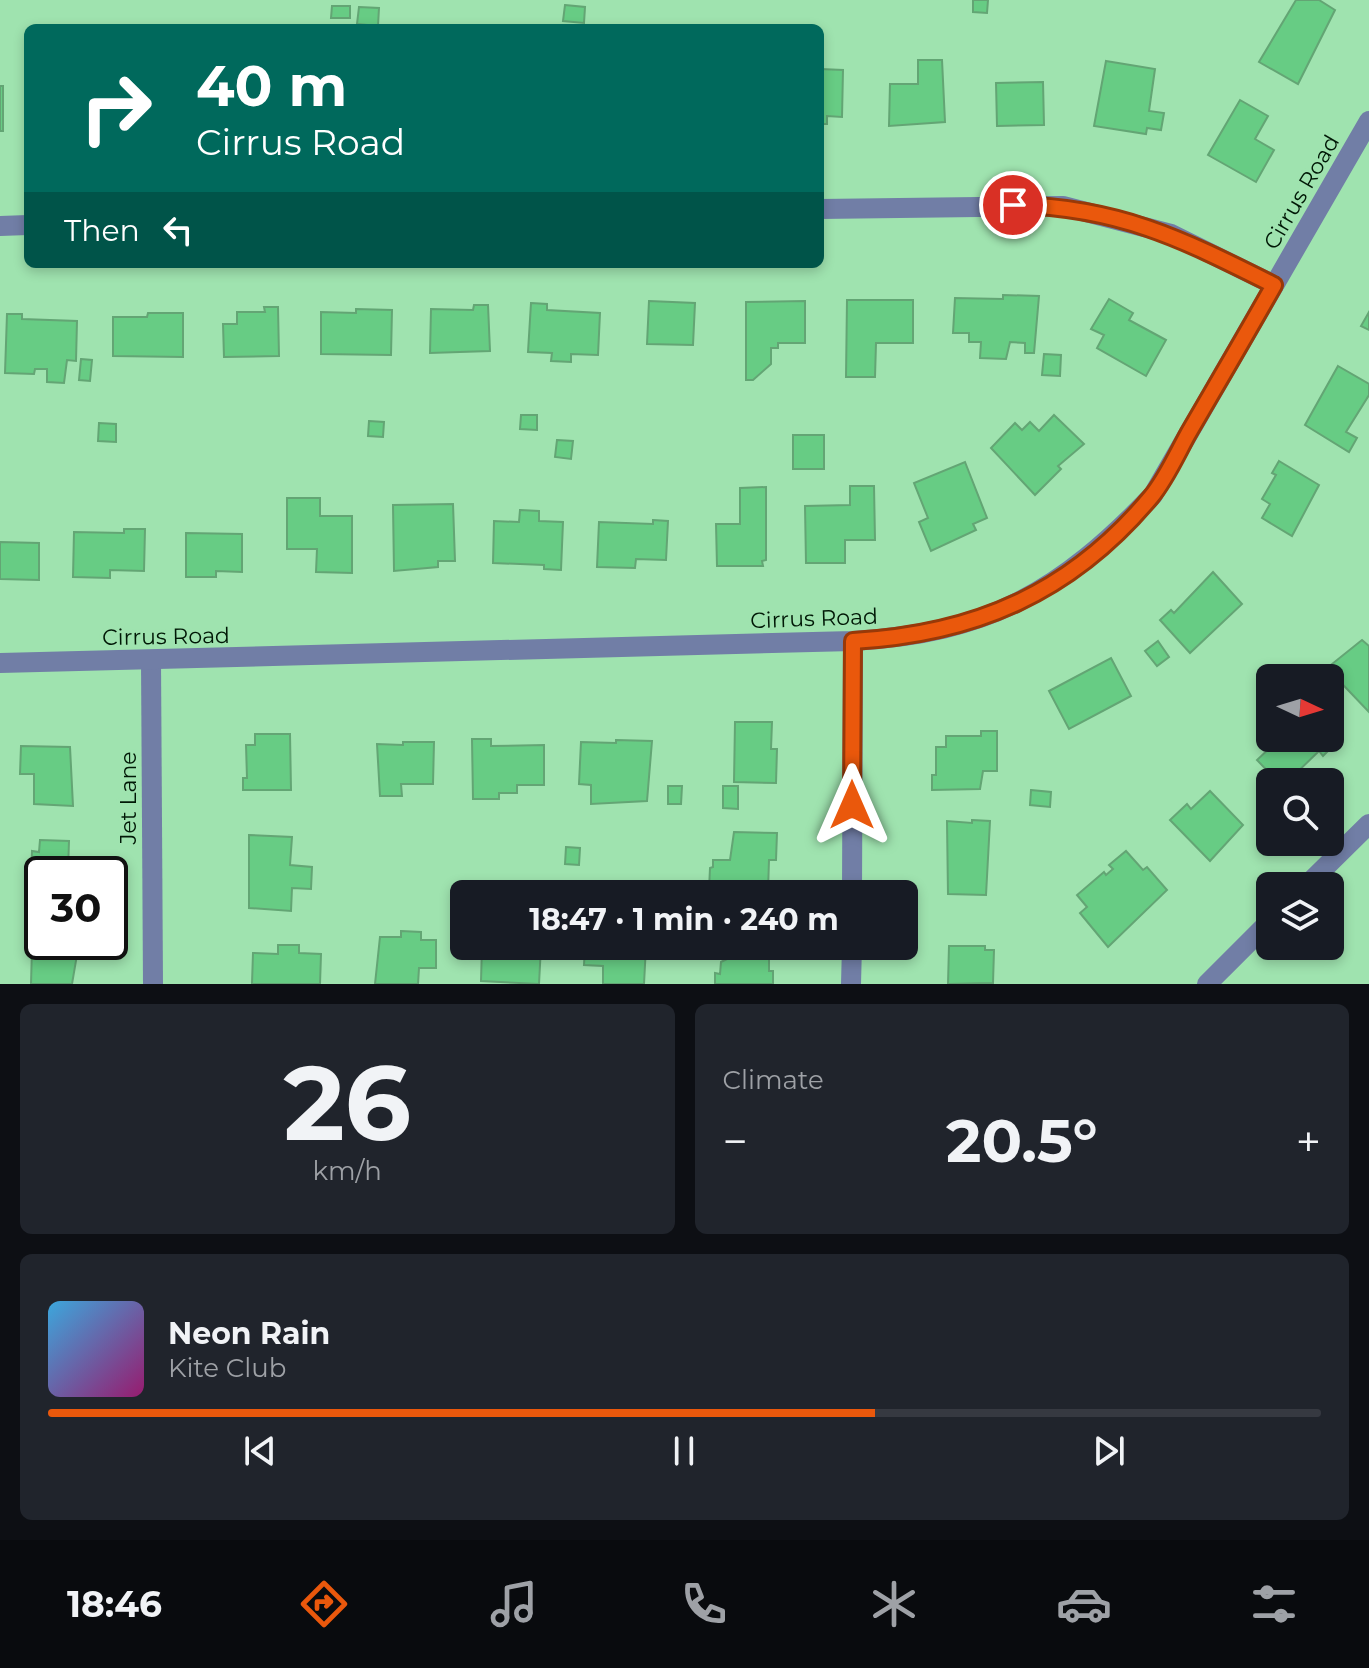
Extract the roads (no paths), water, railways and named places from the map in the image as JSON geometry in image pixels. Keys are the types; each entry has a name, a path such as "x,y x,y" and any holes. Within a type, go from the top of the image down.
{"street":[{"name":"Cirrus Road","path":"0,663 853,641 911,638 968,624 1025,601 1070,572 1108,542 1153,495 1369,121"},
{"path":"824,209 1063,206 1171,234 1274,285"},
{"path":"0,226 24,225"},
{"path":"852,880 853,641"},
{"name":"Jet Lane","path":"151,660 153,984"},
{"path":"1320,872 1369,824"},
{"path":"1207,984 1256,935"},
{"path":"851,984 852,960"}]}
